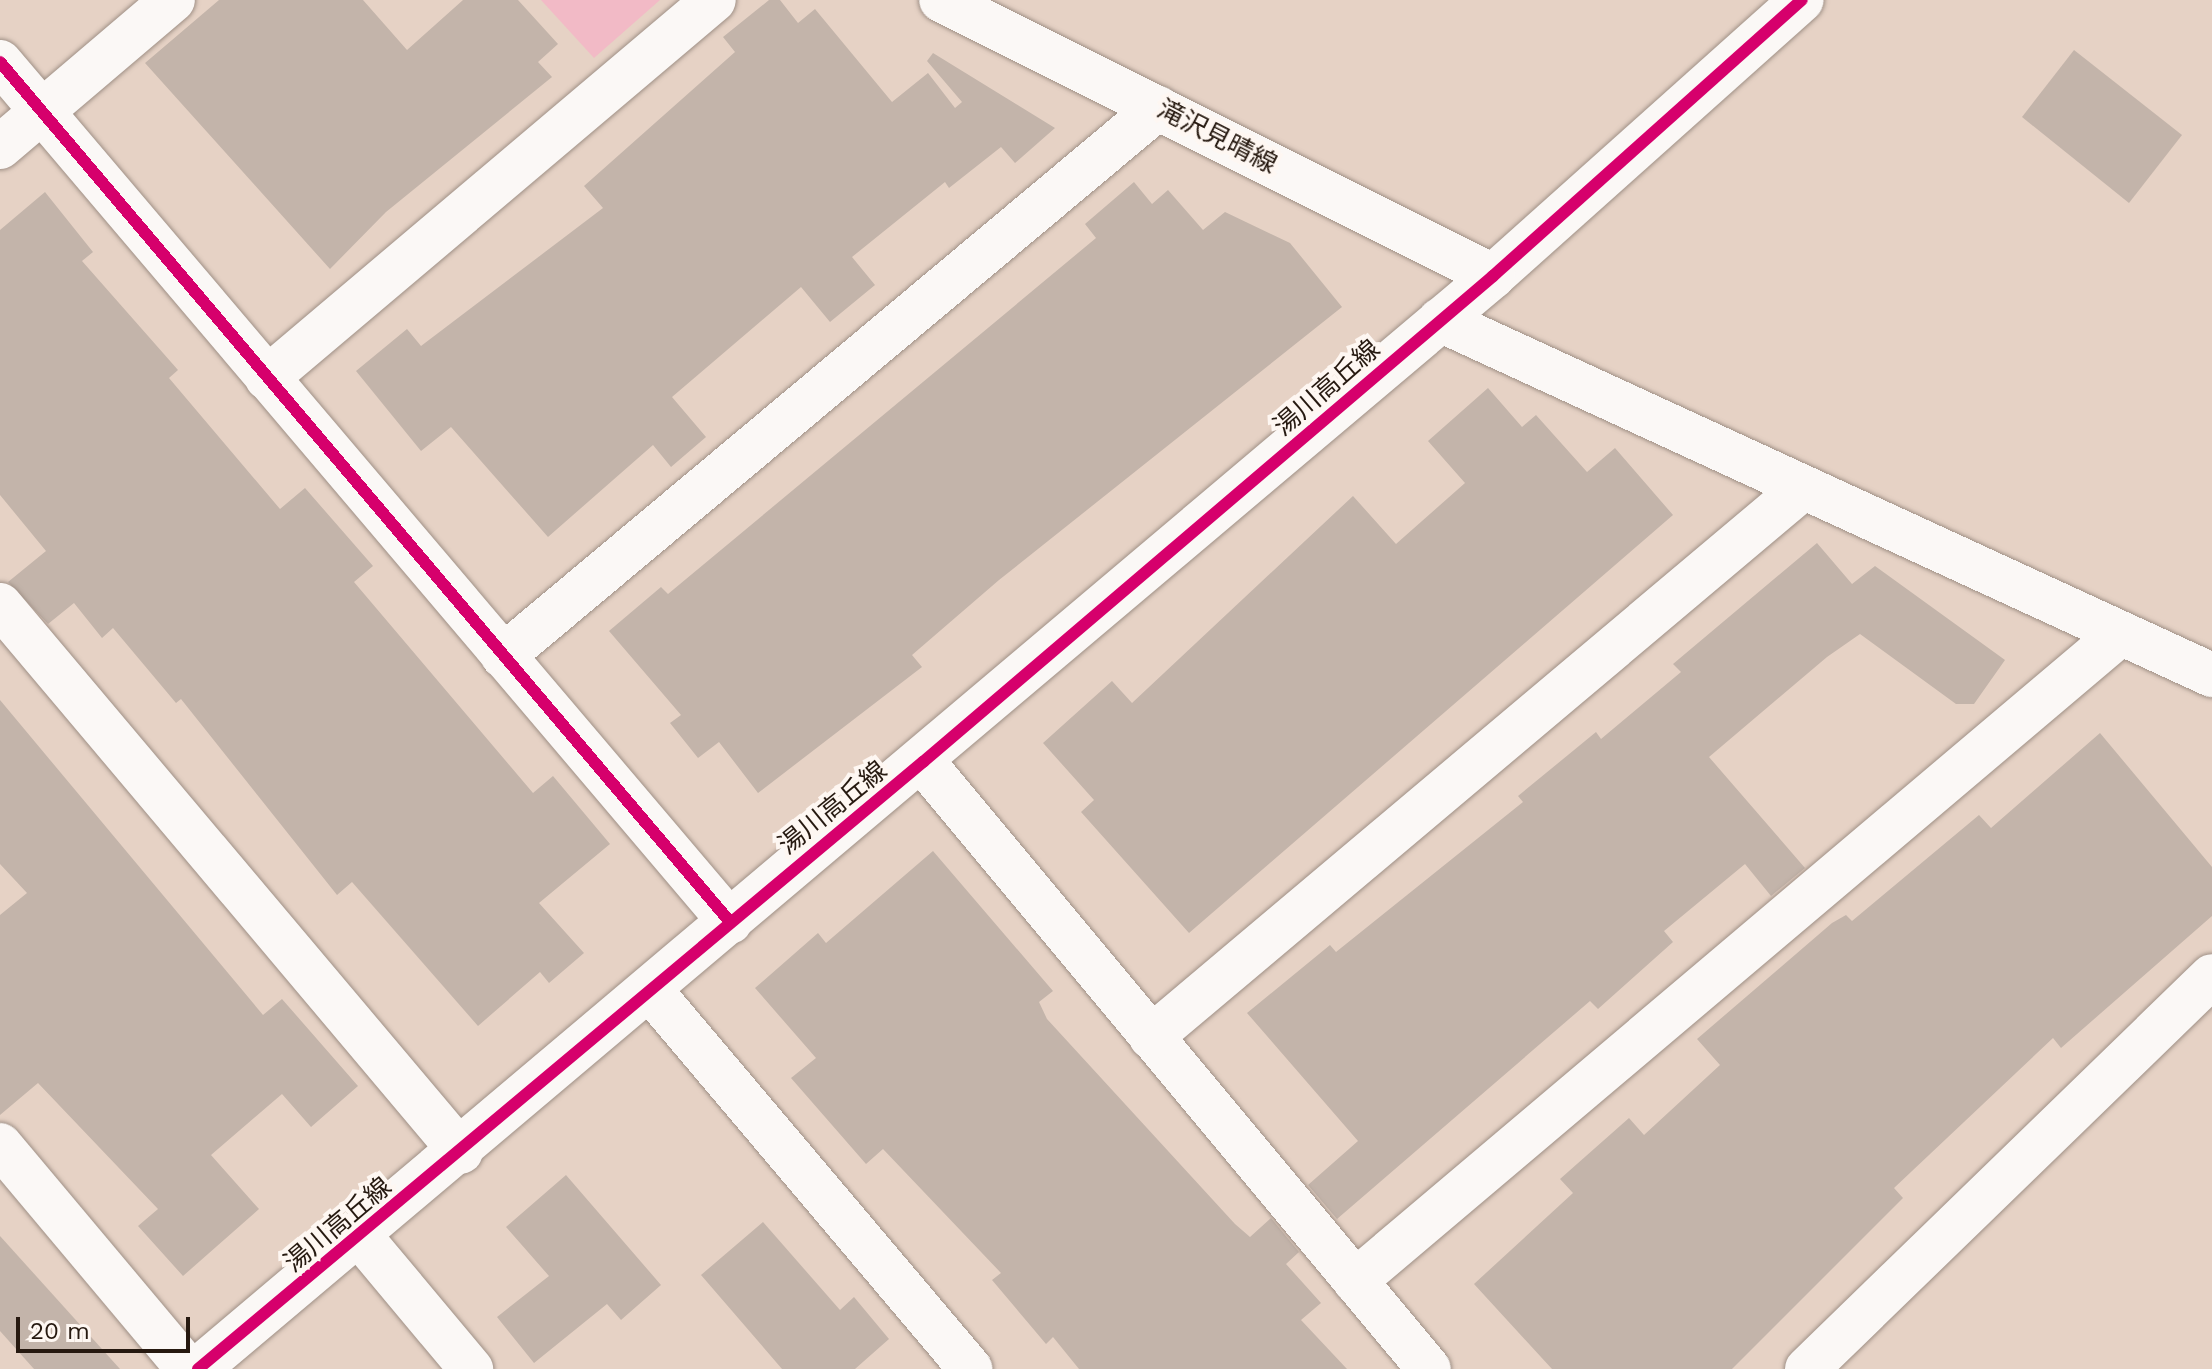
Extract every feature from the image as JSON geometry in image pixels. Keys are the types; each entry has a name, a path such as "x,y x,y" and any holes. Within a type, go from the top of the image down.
{"street":[{"path":"0,147 173,0"},
{"path":"267,378 714,0"},
{"name":"滝沢見晴線","path":"941,0 1493,276"},
{"name":"湯川高丘線","path":"198,1369 461,1152 1493,276 1802,0"},
{"path":"0,62 730,922"},
{"path":"503,656 1158,108"},
{"path":"1440,320 2212,675"},
{"path":"1151,1037 1803,488"},
{"path":"0,605 461,1152"},
{"path":"1355,1281 2120,634"},
{"path":"923,762 1429,1369"},
{"path":"1807,1369 2212,976"},
{"path":"651,991 970,1369"},
{"path":"0,1145 188,1369"},
{"path":"359,1235 471,1369"}],"shaded area":[{"path":"541,0 660,0 594,58"}],"building":[{"path":"219,0 363,0 407,50 463,0 518,0 558,44 538,62 552,77 386,212 330,269 145,63"},
{"path":"769,0 780,0 798,23 815,9 892,102 928,73 955,108 962,102 927,61 933,53 1055,128 1015,163 1001,147 949,188 945,182 852,257 875,285 830,322 801,287 672,397 706,437 671,467 653,445 548,537 451,427 421,451 356,371 407,329 421,346 603,208 584,186 735,52 723,37"},
{"path":"2074,50 2182,135 2129,203 2022,117"},
{"path":"1134,182 1152,204 1168,190 1203,230 1225,212 1290,243 1342,307 999,580 912,655 922,667 758,793 719,742 698,758 670,723 681,715 609,631 661,587 668,594 1096,238 1085,224"},
{"path":"45,192 93,252 82,261 178,370 169,378 280,509 305,488 373,566 354,582 533,793 553,776 610,844 539,903 584,953 549,983 540,972 478,1026 352,882 337,895 181,699 176,703 113,628 102,638 74,603 48,624 8,582 46,551 0,495 0,230"},
{"path":"1488,388 1522,427 1536,415 1587,472 1615,448 1673,515 1189,933 1081,812 1094,800 1043,743 1112,681 1132,703 1353,496 1396,544 1465,483 1428,441"},
{"path":"1817,543 1852,584 1875,566 2005,660 1974,704 1956,704 1860,634 1827,657 1709,757 1805,868 1771,896 1745,864 1664,931 1673,942 1598,1009 1590,1001 1337,1219 1308,1185 1358,1141 1247,1013 1330,945 1336,952 1523,802 1518,796 1596,732 1601,739 1681,672 1673,664"},
{"path":"0,700 263,1015 282,999 358,1086 311,1127 282,1094 211,1155 259,1209 183,1276 138,1226 158,1209 38,1083 0,1115 0,915 27,893 0,864"},
{"path":"2100,733 2212,867 2212,916 2061,1048 2053,1038 1894,1188 1903,1198 1732,1369 1552,1369 1474,1284 1573,1193 1560,1179 1629,1118 1644,1135 1720,1065 1697,1039 1832,923 1846,915 1852,921 1979,815 1991,828"},
{"path":"933,851 1053,991 1039,1002 1047,1019 1235,1224 1250,1237 1271,1218 1299,1252 1286,1264 1321,1303 1301,1320 1347,1369 1079,1369 1053,1337 1046,1344 992,1280 1001,1273 883,1149 866,1164 791,1078 816,1058 755,988 818,933 826,943"},
{"path":"566,1175 661,1285 621,1320 607,1304 534,1363 497,1317 549,1276 506,1227"},
{"path":"763,1222 840,1310 854,1297 889,1339 855,1369 782,1369 701,1275"},
{"path":"0,1236 120,1369 34,1369 0,1331"}],"cycle path":[{"path":"198,1369 923,762 1493,276 1802,0"},
{"path":"0,62 730,922"}]}
